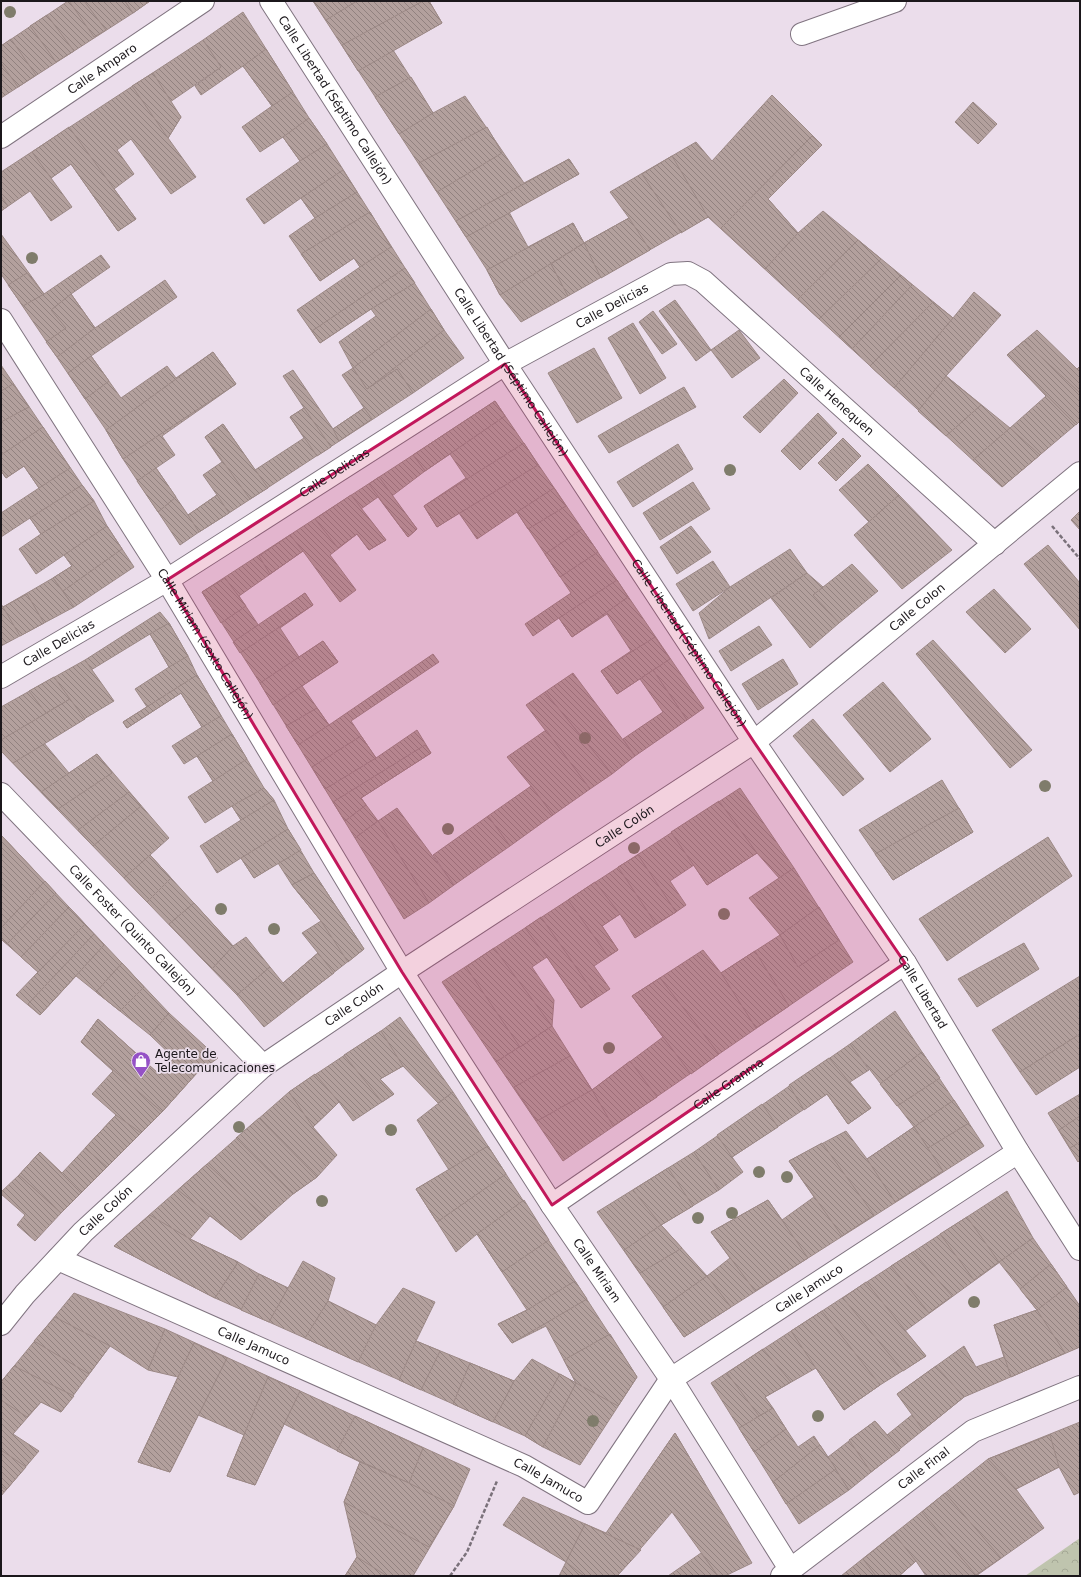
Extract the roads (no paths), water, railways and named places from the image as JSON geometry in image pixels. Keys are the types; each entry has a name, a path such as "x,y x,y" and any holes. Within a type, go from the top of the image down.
{"street":[{"name":"Calle Amparo","path":"1,137 203,1"},
{"name":"Calle Libertad (Séptimo Callejón)","path":"271,1 505,364 754,742"},
{"path":"802,34 895,1"},
{"name":"Calle Henequen","path":"671,274 688,273 703,281 994,544"},
{"name":"Calle Delicias","path":"1,677 167,580 505,364 671,274"},
{"name":"Calle Miriam (Sexto Callejón)","path":"1,320 167,580 402,972"},
{"name":"Calle Colon","path":"754,742 1080,473"},
{"name":"Calle Libertad","path":"754,742 904,963 1018,1152 1080,1249"},
{"name":"Calle Colón","path":"1,1324 25,1294 84,1232 263,1066 402,972 754,742"},
{"name":"Calle Foster (Quinto Callejón)","path":"1,794 263,1066"},
{"name":"Calle Granma","path":"552,1205 904,963"},
{"name":"Calle Miriam","path":"402,972 552,1205 671,1379 786,1573"},
{"name":"Calle Jamuco","path":"58,1259 507,1458 524,1466 588,1503 671,1379 1018,1152"},
{"name":"Calle Final","path":"786,1573 973,1431 1080,1387"}],"place":[{"name":"Agente de Telecomunicaciones","path":"141,1078"}]}
